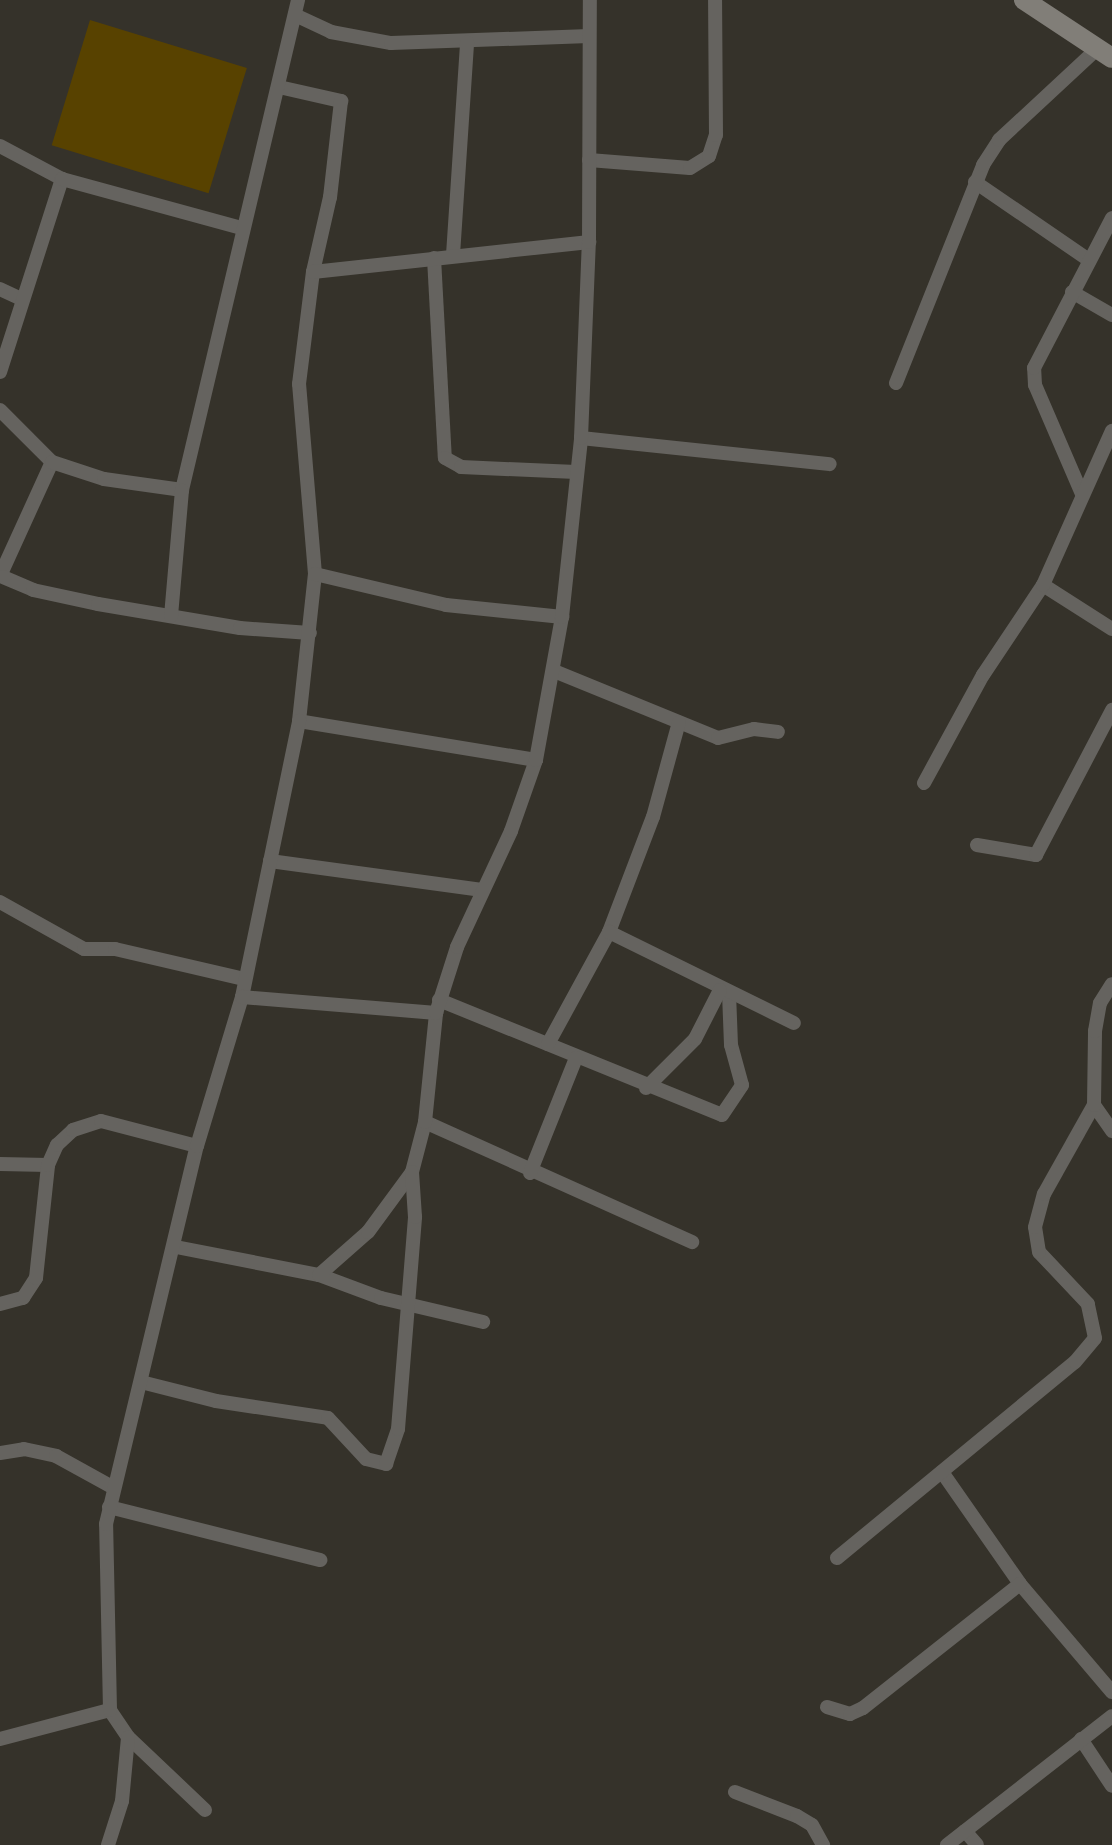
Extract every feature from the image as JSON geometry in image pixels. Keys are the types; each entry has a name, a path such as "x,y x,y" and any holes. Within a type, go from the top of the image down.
{"street":[{"path":"141,1382 216,1401 328,1418 366,1459 386,1464 398,1429 415,1217 412,1172 425,1122 437,1006 482,890 511,831 536,760 562,617 581,438 589,242 590,0"},
{"path":"589,160 690,168 709,156 716,135 715,0"},
{"path":"896,383 975,182 999,140 1105,53 1024,0"},
{"path":"171,616 182,490 241,228 279,87 296,8 353,38 467,42 589,36"},
{"path":"453,255 467,42"},
{"path":"205,1810 128,1737 110,1710 105,1547 109,1507 176,1247 197,1146 242,997 299,721 310,633 315,574 299,384 313,272 330,197 341,101 279,87"},
{"path":"0,146 62,179 241,228"},
{"path":"0,372 62,179"},
{"path":"975,182 1089,260"},
{"path":"1082,494 1035,385 1040,349 1112,218"},
{"path":"313,272 589,242"},
{"path":"434,258 445,458 461,467 576,472"},
{"path":"0,289 21,299"},
{"path":"1072,292 1112,315"},
{"path":"0,410 52,462 104,479 182,490"},
{"path":"924,783 983,675 1043,585 1112,431"},
{"path":"581,438 830,464"},
{"path":"52,462 2,576 33,590 171,616 310,633"},
{"path":"315,574 446,605 562,617"},
{"path":"1043,585 1112,629"},
{"path":"554,671 726,739 754,729 778,732"},
{"path":"977,845 1036,855 1112,710"},
{"path":"299,721 536,760"},
{"path":"548,1044 609,932 653,817 679,722"},
{"path":"270,861 482,890"},
{"path":"0,902 84,949 115,949 244,979"},
{"path":"609,932 724,992 794,1023"},
{"path":"837,1558 1075,1362 1095,1338 1088,1304 1039,1252 1035,1227 1044,1194 1094,1105 1095,1031 1100,1003 1112,984"},
{"path":"242,997 437,1006 548,1044 646,1088 726,1114 742,1085 731,1045 724,992"},
{"path":"646,1088 695,1039 724,992"},
{"path":"530,1173 576,1058"},
{"path":"1094,1105 1112,1131"},
{"path":"0,1304 23,1298 36,1278 48,1165 57,1145 73,1130 101,1121 197,1146"},
{"path":"425,1122 530,1173 692,1242"},
{"path":"0,1164 48,1165"},
{"path":"319,1275 368,1232 412,1172"},
{"path":"176,1247 319,1275 408,1304 483,1322"},
{"path":"3,1450 56,1456 114,1488"},
{"path":"942,1472 1020,1584 1112,1692"},
{"path":"109,1507 320,1560"},
{"path":"827,1707 850,1714 863,1708 1020,1584"},
{"path":"0,1739 110,1710"},
{"path":"947,1845 1112,1716"},
{"path":"108,1845 122,1801 128,1737"},
{"path":"1081,1739 1112,1786"},
{"path":"735,1792 812,1825 823,1845"},
{"path":"965,1831 977,1845"}],"shaded area":[{"path":"90,20 247,68 209,193 52,145"}]}
